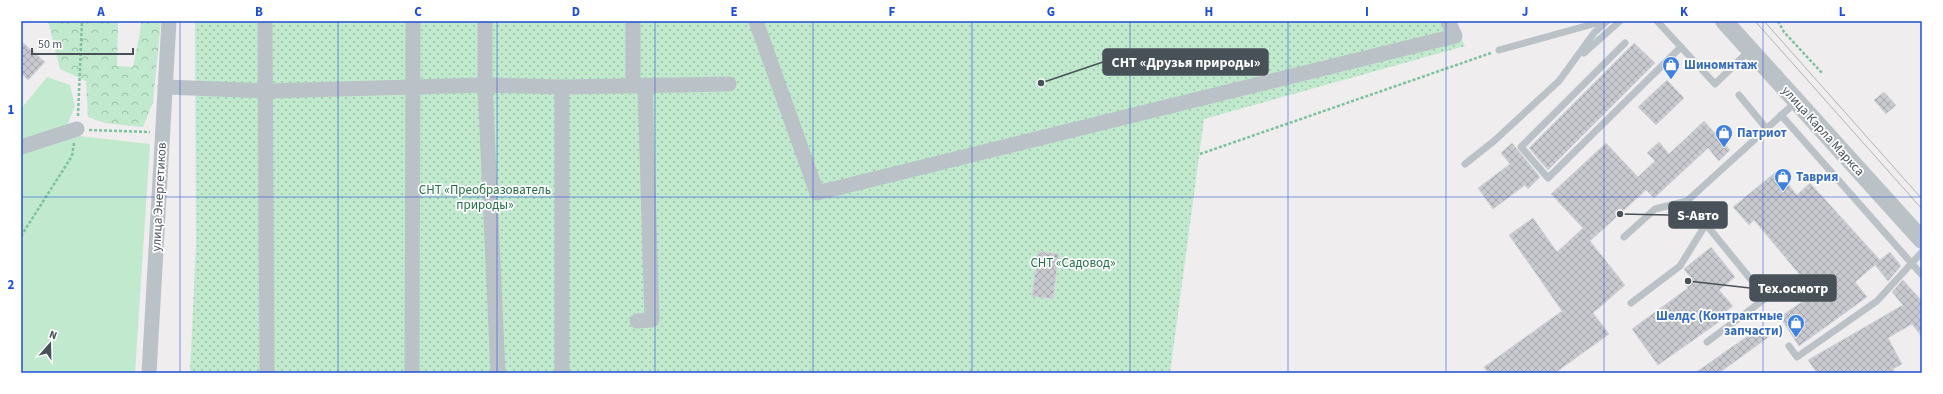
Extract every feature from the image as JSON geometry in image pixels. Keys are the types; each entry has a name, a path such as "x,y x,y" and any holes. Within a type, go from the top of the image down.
{"street":[{"name":"улица Энергетиков","path":"149,373 169,21"},
{"path":"266,21 267,373"},
{"path":"412,373 413,21"},
{"path":"485,21 485,85 498,373"},
{"path":"633,21 639,86 652,320 636,321"},
{"path":"756,21 817,193 1455,36 1448,21"},
{"name":"улица Карла Маркса","path":"1724,21 1922,240"},
{"path":"165,88 267,91 485,85 562,87 730,84"},
{"path":"562,87 562,373"},
{"path":"21,147 77,129"}],"lane":[{"path":"1499,50 1583,23 1605,21"},
{"path":"1569,69 1594,33 1605,21"},
{"path":"1465,164 1494,141 1559,81 1600,37 1620,21"},
{"path":"1657,21 1714,84 1750,50"},
{"path":"1583,23 1594,33"},
{"path":"1625,43 1521,147 1548,178 1682,47"},
{"path":"1738,95 1766,128"},
{"path":"1624,237 1655,209 1687,201 1796,102"},
{"path":"1781,115 1922,275"},
{"path":"1687,201 1766,298 1707,342"},
{"path":"1631,303 1680,266 1706,224"},
{"path":"1789,346 1797,357 1877,301 1922,252"}],"path":[{"path":"21,236 72,156 77,129 82,21"},
{"path":"1778,21 1784,32 1822,73"},
{"path":"1200,154 1499,50"},
{"path":"77,129 163,132"}],"green space":[{"path":"48,21 118,21 117,66 133,67 141,21 161,21 153,102 143,127 105,123 88,117 86,81 60,69"},
{"path":"195,21 1454,21 1465,46 1204,119 1170,373 190,373 196,245"},
{"path":"47,77 70,85 75,106 68,123 70,135 150,144 135,373 21,373 21,109"}],"building":[{"path":"21,41 45,62 28,80 21,73"},
{"path":"1634,43 1655,63 1548,170 1529,148"},
{"path":"1667,80 1684,98 1656,125 1638,107"},
{"path":"1884,92 1896,105 1886,114 1874,100"},
{"path":"1704,121 1730,150 1719,161 1708,148 1654,198 1646,190 1590,241 1625,285 1593,313 1609,334 1555,373 1488,373 1484,367 1562,311 1509,235 1533,218 1557,252 1583,228 1551,194 1606,143 1638,177 1655,161 1647,153 1659,142 1669,154"},
{"path":"1512,143 1540,177 1528,189 1525,185 1493,209 1478,188 1510,164 1501,153"},
{"path":"1777,171 1797,195 1810,183 1880,260 1890,252 1901,266 1888,281 1875,265 1855,282 1867,297 1799,346 1780,317 1815,293 1754,220 1749,225 1733,207"},
{"path":"1711,247 1735,277 1719,290 1733,306 1725,312 1727,315 1716,324 1658,365 1632,329 1688,288 1684,283 1691,278 1684,269"},
{"path":"1038,251 1059,254 1053,299 1032,296"},
{"path":"1903,280 1922,301 1922,337 1912,324 1888,338 1902,364 1893,369 1895,373 1817,373 1808,360 1903,305 1892,292"},
{"path":"1762,326 1770,336 1719,373 1695,373"}],"tram line":[{"path":"1755,21 1922,209"},
{"path":"1764,21 1922,199"}],"place":[{"name":"Шиномнтаж","path":"1671,80"},
{"name":"СНТ «Друзья природы»","path":"1041,83"},
{"name":"Патриот","path":"1724,148"},
{"name":"Таврия","path":"1783,192"},
{"name":"S-Авто","path":"1620,214"},
{"name":"Тех.осмотр","path":"1688,281"},
{"name":"Шелдс (Контрактные запчасти)","path":"1796,338"}],"park label":[{"name":"СНТ «Преобразователь природы»","path":"485,198"},
{"name":"СНТ «Садовод»","path":"1073,263"}]}
